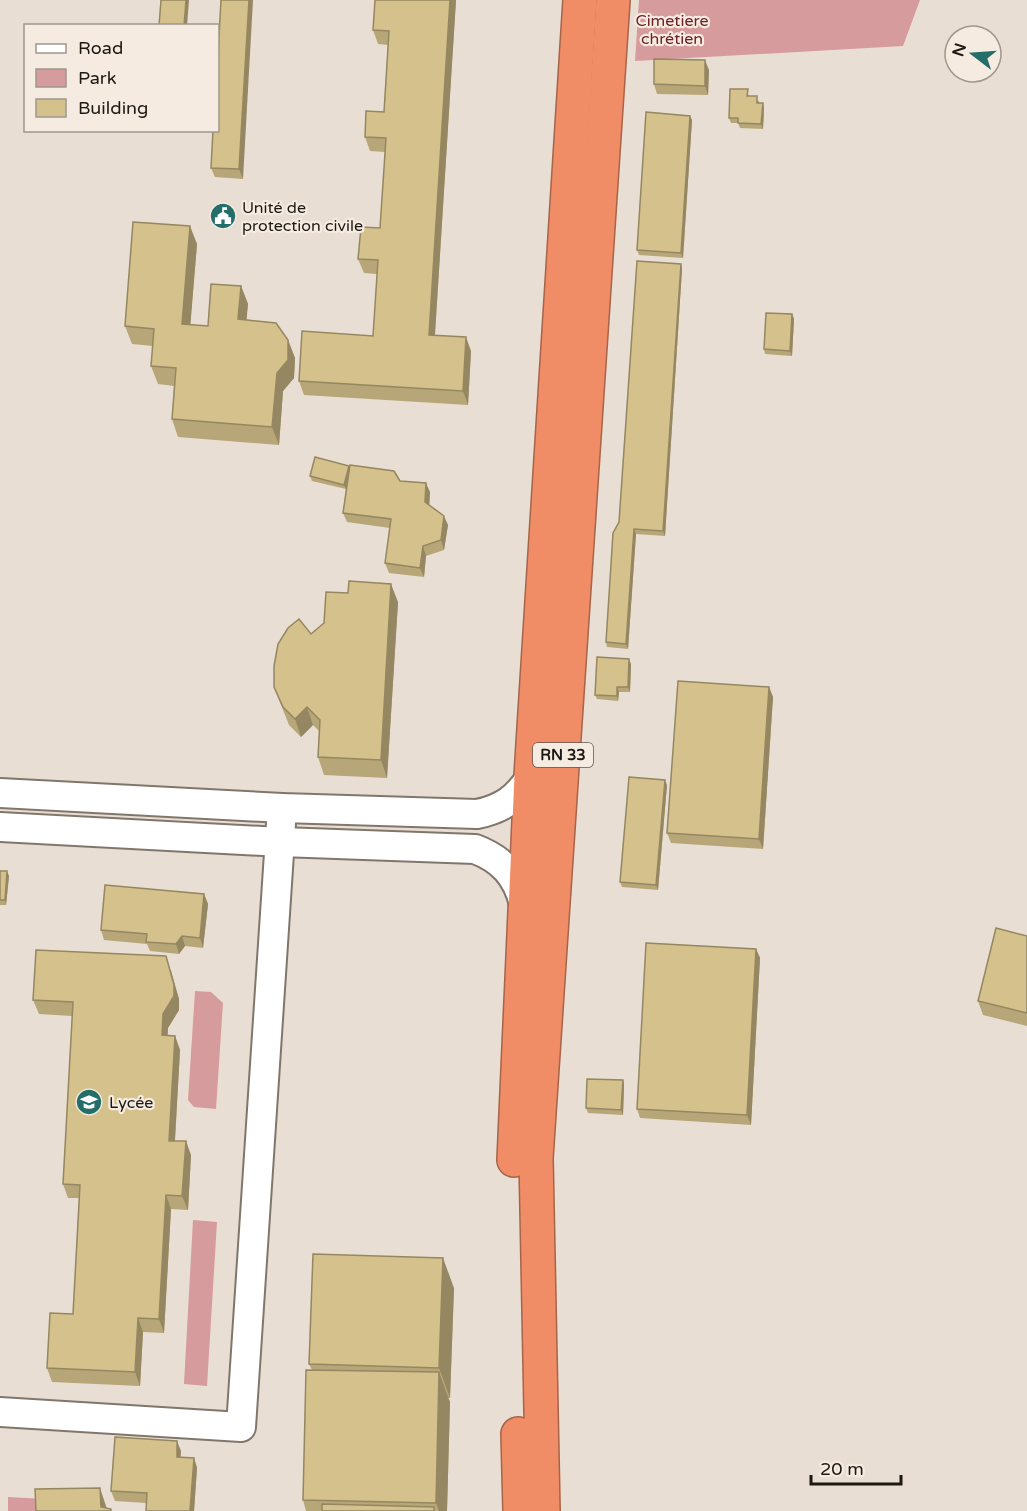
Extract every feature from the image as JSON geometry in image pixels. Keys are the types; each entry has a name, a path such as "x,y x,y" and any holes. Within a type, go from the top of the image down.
{"highway":[{"name":"RN 33","path":"520,1511 513,1170 531,776 580,0"},
{"name":"RN 33","path":"543,1511 535,1209 536,1158 613,0"}],"street":[{"path":"0,794 282,808 477,814 509,802 531,776"},
{"path":"0,1412 241,1427 282,808"},
{"path":"0,827 281,842 475,849 502,863 520,889 524,904"}],"green space":[{"name":"Cimetiere chrétien","path":"639,0 920,0 903,46 635,61"},
{"path":"195,991 211,992 223,1003 216,1109 194,1107 188,1100"},
{"path":"193,1220 217,1222 207,1386 184,1384"},
{"path":"8,1497 82,1501 81,1511 8,1511"}],"building":[{"path":"161,0 186,0 184,24 159,24"},
{"path":"221,0 249,0 239,169 211,168 213,132 219,132"},
{"path":"375,0 450,0 429,335 466,337 463,391 299,381 302,331 373,336 378,260 358,259 361,227 380,228 386,138 365,137 366,111 384,112 389,31 373,30"},
{"path":"654,59 705,60 705,86 654,84"},
{"path":"730,89 748,89 747,96 757,96 757,103 763,103 761,124 738,123 738,118 729,118"},
{"path":"646,112 690,116 681,253 637,250"},
{"path":"133,222 190,226 182,324 208,326 211,284 241,286 238,319 276,323 288,340 288,360 277,373 272,427 172,419 176,368 151,366 154,329 125,326"},
{"path":"637,261 681,264 663,531 634,529 626,644 606,642 613,533 619,522"},
{"path":"766,313 792,314 790,351 764,349"},
{"path":"315,457 349,466 344,485 310,476"},
{"path":"350,465 394,471 400,481 426,483 425,502 444,516 441,540 423,546 420,568 385,563 391,519 343,513"},
{"path":"349,581 391,584 381,760 318,757 320,720 307,707 295,719 283,707 274,687 274,666 278,644 288,628 299,619 311,634 324,623 326,592 348,593"},
{"path":"597,657 629,659 628,687 617,687 617,696 595,695"},
{"path":"678,681 769,687 759,839 667,833"},
{"path":"629,777 665,780 656,885 620,882"},
{"path":"0,871 7,871 5,900 0,900"},
{"path":"105,885 204,894 200,938 182,936 176,944 146,942 147,934 101,930"},
{"path":"996,928 1027,936 1027,1013 978,1001"},
{"path":"646,943 756,949 747,1115 637,1109"},
{"path":"36,950 166,956 174,985 174,996 163,1014 162,1035 175,1036 169,1141 186,1141 182,1196 166,1195 159,1319 138,1318 135,1372 47,1368 50,1313 73,1314 80,1185 63,1184 73,1002 33,1000"},
{"path":"587,1079 623,1080 621,1110 586,1108"},
{"path":"313,1254 443,1258 439,1368 309,1364"},
{"path":"306,1370 439,1372 436,1503 303,1500"},
{"path":"115,1437 177,1441 177,1457 194,1458 190,1511 146,1511 147,1493 111,1491"},
{"path":"100,1488 101,1507 111,1509 111,1511 36,1511 35,1489"},
{"path":"322,1504 434,1507 434,1511 322,1511"}],"place":[{"name":"Unité de protection civile","path":"223,216"},
{"name":"Lycée","path":"89,1102"}]}
